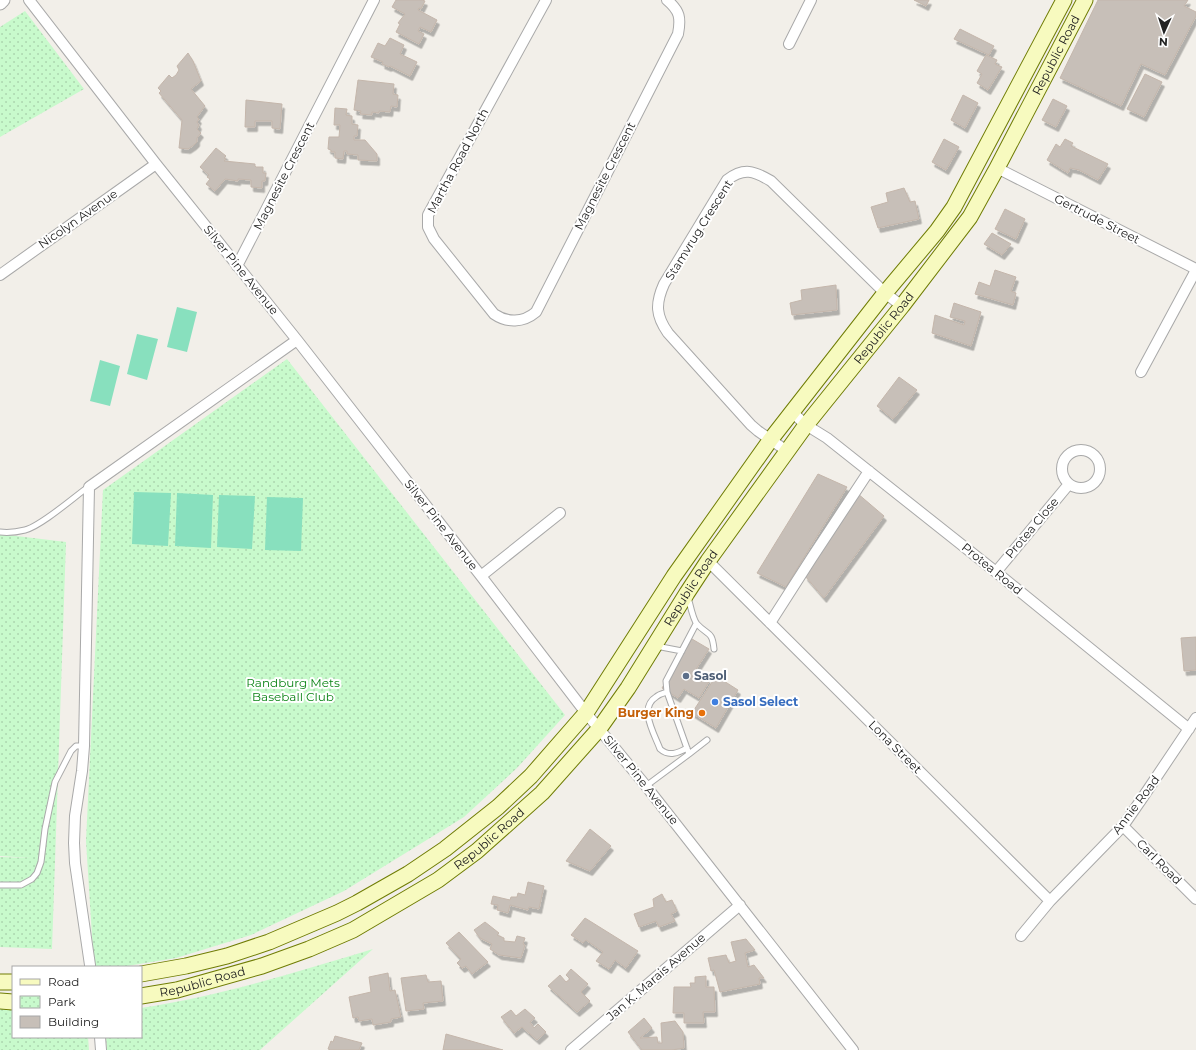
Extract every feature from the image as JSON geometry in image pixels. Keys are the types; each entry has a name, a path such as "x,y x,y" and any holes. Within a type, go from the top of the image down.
{"main road":[{"name":"Republic Road","path":"142,974 186,966 226,956 269,942 337,913 383,889 445,850 498,807 531,776 586,713 678,571 771,439 885,293 937,231 954,207 1064,0"},
{"name":"Republic Road","path":"142,996 177,990 262,966 309,949 353,930 438,880 477,851 542,793 599,729 628,688 653,646 708,561 806,424 902,306 970,217 998,168 1085,0"},
{"path":"0,982 12,982"},
{"path":"0,1001 12,1002"}],"street":[{"path":"0,3 3,0"},
{"name":"Silver Pine Avenue","path":"29,0 156,164 297,340 586,713 646,786 853,1050"},
{"name":"Magnesite Crescent","path":"237,266 374,0"},
{"name":"Martha Road North","path":"494,314 434,239 428,227 428,215 546,0"},
{"name":"Magnesite Crescent","path":"494,314 505,320 517,321 530,317 536,312 678,34 680,25 679,16 675,7 667,0"},
{"path":"789,44 812,0"},
{"name":"Nicolyn Avenue","path":"0,275 156,164"},
{"name":"Gertrude Street","path":"998,168 1196,270"},
{"name":"Stamvrug Crescent","path":"787,451 758,431 746,419 668,333 658,315 658,304 664,284 728,180 735,174 749,172 758,174 771,182 885,293 902,306"},
{"path":"1141,372 1196,270"},
{"path":"90,965 75,863 74,843 75,816 82,771 84,746 89,487 297,340"},
{"name":"Protea Road","path":"792,412 996,572 1189,729"},
{"path":"770,623 814,553 869,471"},
{"name":"Protea Close","path":"996,572 1069,484"},
{"path":"481,576 560,514"},
{"name":"Lona Street","path":"708,561 1050,901"},
{"name":"Annie Road","path":"1050,901 1122,826 1196,718"},
{"name":"Carl Road","path":"1122,826 1196,899"},
{"path":"1021,936 1050,901"},
{"name":"Jan K. Marais Avenue","path":"572,1050 740,905"},
{"path":"100,1038 101,1050"}],"lane":[{"path":"0,532 27,530 38,524 89,487"},
{"path":"687,593 696,624 709,633 713,640 714,649"},
{"path":"689,754 667,692 666,681 696,624"},
{"path":"653,646 682,651"},
{"path":"667,692 651,701 648,708 649,720 660,749 663,752 672,754 687,748"},
{"path":"646,786 707,740"},
{"path":"0,885 21,885 32,879 37,873 41,862 45,829 55,782 71,751 76,746 84,746"}],"green space":[{"path":"25,11 84,89 0,137 0,27"},
{"path":"177,307 197,312 187,352 167,347"},
{"path":"137,334 158,339 147,380 127,374"},
{"name":"Randburg Mets Baseball Club","path":"287,359 565,715 517,768 464,817 344,891 251,935 176,958 127,966 94,966 86,841 103,490"},
{"path":"100,360 120,366 110,406 90,401"},
{"path":"134,492 171,493 168,546 132,544"},
{"path":"177,493 213,495 211,548 175,546"},
{"path":"219,495 255,496 252,549 217,547"},
{"path":"267,497 303,498 301,551 265,550"},
{"path":"0,534 66,542 52,949 0,947 0,857 32,858 0,856"},
{"path":"373,949 260,1050 107,1050 106,1038 142,1038 142,1008 200,997 287,975"},
{"path":"0,1005 12,1006 12,1038 88,1038 89,1050 0,1050"}],"building":[{"path":"396,0 425,1 421,9 419,8 418,10 437,20 431,32 420,27 418,31 424,34 419,44 396,32 400,24 398,23 405,14 392,7"},
{"path":"914,0 929,0 926,6"},
{"path":"1098,0 1188,0 1184,6 1196,12 1196,16 1165,75 1141,64 1121,106 1060,78"},
{"path":"960,29 994,46 989,55 954,39"},
{"path":"390,38 404,45 400,54 417,62 410,76 390,66 389,67 382,64 383,62 371,57 378,43 385,46"},
{"path":"188,53 201,81 191,89 205,106 197,117 199,119 197,122 199,125 197,129 201,133 197,138 197,142 188,149 179,148 182,120 159,93 161,91 158,88 169,75 172,78 176,75 179,70 177,66"},
{"path":"986,55 997,60 995,64 1002,67 988,90 977,83 982,74 977,71"},
{"path":"1145,74 1162,82 1144,117 1127,109"},
{"path":"358,80 394,84 393,94 398,95 397,107 391,106 390,112 372,112 372,115 360,114 361,111 354,110"},
{"path":"963,95 978,103 965,128 951,120"},
{"path":"1053,99 1067,106 1056,127 1042,120"},
{"path":"246,100 282,104 280,129 272,128 272,121 255,121 255,127 245,127"},
{"path":"335,108 347,109 346,115 352,116 352,124 358,125 357,136 354,136 354,140 365,140 377,154 377,161 358,160 358,155 347,154 347,151 344,151 343,159 335,158 335,152 331,152 331,150 328,149 329,137 339,137 340,125 334,125"},
{"path":"944,139 959,147 946,170 932,162"},
{"path":"1065,139 1073,143 1071,146 1108,164 1098,180 1079,170 1070,168 1068,173 1047,160 1056,144 1060,147"},
{"path":"216,148 226,156 224,161 255,164 256,167 263,167 263,173 266,173 265,181 262,181 262,188 251,187 251,180 238,179 238,181 225,179 215,191 206,184 210,179 207,177 209,175 200,167"},
{"path":"904,188 910,202 915,201 919,219 878,228 871,207 888,202 886,193"},
{"path":"1005,209 1025,219 1016,239 995,229"},
{"path":"992,233 1011,244 1002,255 984,244"},
{"path":"995,270 1016,277 1011,291 1016,293 1013,305 975,294 979,282 990,286"},
{"path":"836,285 837,310 792,315 790,303 802,300 801,290"},
{"path":"954,303 981,312 971,346 932,333 935,315 964,325 965,321 950,317"},
{"path":"899,377 917,390 893,419 877,406"},
{"path":"818,474 847,487 786,587 757,573"},
{"path":"857,493 884,516 824,598 805,576"},
{"path":"1196,637 1196,670 1184,671 1181,638"},
{"path":"692,639 709,649 695,671 710,680 699,698 684,689 678,698 662,688"},
{"name":"Sasol Select","path":"716,676 738,690 716,728 692,713"},
{"path":"590,829 611,846 590,871 566,861"},
{"path":"528,882 544,886 539,909 529,907 528,910 510,905 508,913 497,910 498,905 491,904 493,896 510,900 511,897 517,897 518,893 525,895"},
{"path":"662,894 666,902 672,900 677,911 671,914 675,921 659,927 656,921 639,927 634,914 654,907 653,899"},
{"path":"585,918 638,951 626,968 615,960 609,969 596,961 603,952 586,940 583,943 571,935"},
{"path":"485,922 499,933 497,935 504,938 504,941 515,942 517,936 525,938 523,944 525,945 521,958 499,955 490,949 492,944 480,938 474,930"},
{"path":"459,932 488,962 472,974 466,966 462,968 457,963 461,959 446,943"},
{"path":"746,939 755,950 745,953 748,967 754,965 764,978 759,978 760,984 720,992 714,970 711,971 708,958 726,955 729,963 736,961 731,942"},
{"path":"571,969 588,984 581,992 590,1001 577,1012 548,986 560,975 566,982 570,979 566,975"},
{"path":"388,973 390,991 395,990 401,1017 391,1019 391,1022 373,1025 372,1019 359,1021 358,1017 353,1018 349,997 371,992 369,977"},
{"path":"426,975 428,982 441,981 443,1001 423,1003 424,1009 406,1011 401,978"},
{"path":"706,976 706,987 714,987 715,1012 703,1012 704,1023 684,1023 684,1013 673,1013 674,987 691,987 690,983 695,983 695,977"},
{"path":"525,1009 535,1018 530,1022 534,1028 538,1024 546,1032 537,1040 522,1027 514,1033 501,1017 511,1010 516,1016"},
{"path":"644,1018 652,1028 640,1038 657,1037 658,1043 662,1043 661,1023 675,1021 683,1032 684,1048 672,1050 642,1050 628,1032"},
{"path":"446,1034 503,1050 443,1050"},
{"path":"335,1036 362,1043 359,1050 328,1049"}],"place":[{"name":"Sasol","path":"686,676"},
{"name":"Sasol Select","path":"715,702"},
{"name":"Burger King","path":"702,713"}]}
